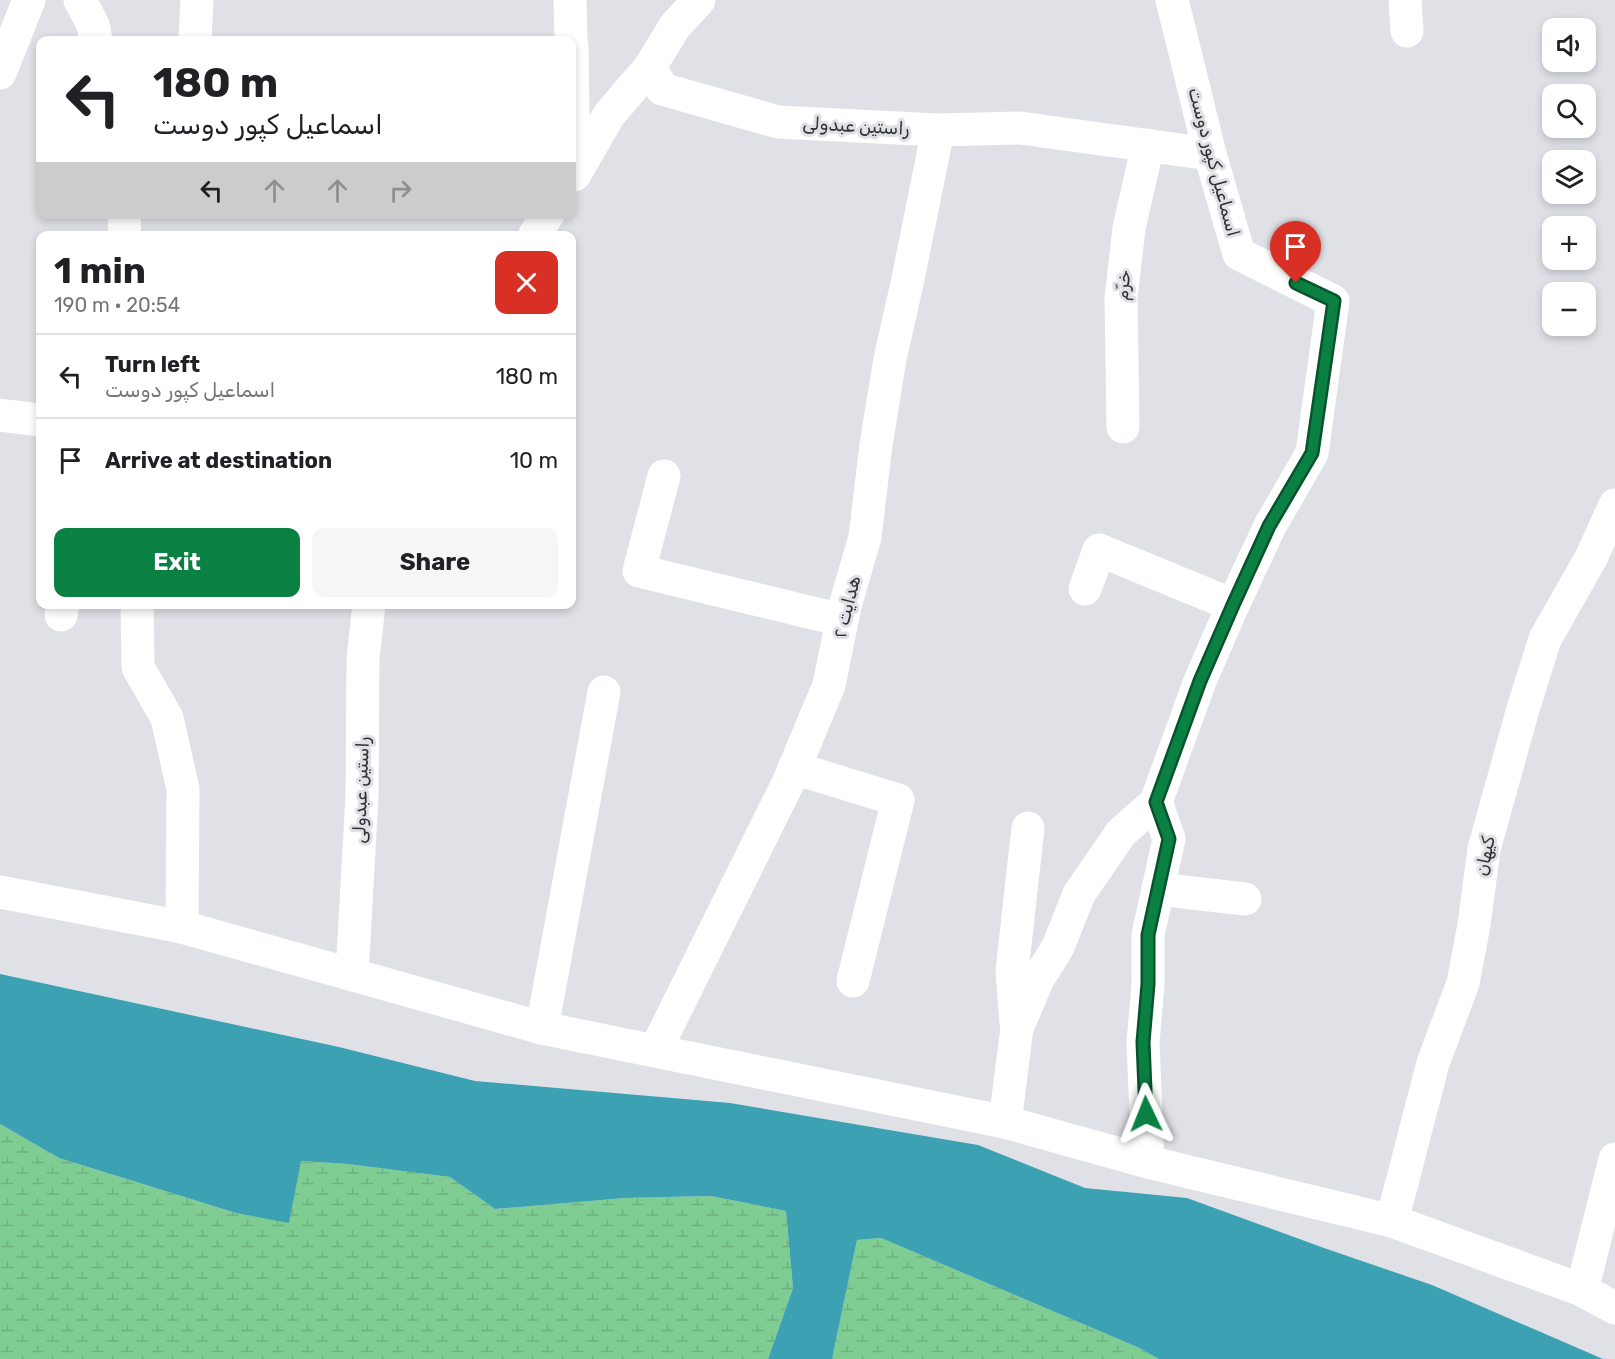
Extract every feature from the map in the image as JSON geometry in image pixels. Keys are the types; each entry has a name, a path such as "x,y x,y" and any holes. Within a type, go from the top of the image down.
{"street":[{"path":"0,73 29,0"},
{"path":"80,0 93,25 95,36"},
{"path":"195,36 197,0"},
{"path":"570,0 571,36"},
{"path":"576,171 609,116 650,67 675,26 699,0"},
{"name":"اسماعیل کپور دوست","path":"1156,802 1200,681 1233,605 1269,526 1312,453 1334,301 1239,254 1210,154 1172,0"},
{"name":"راستین عبدولی","path":"650,67 662,89 778,122 938,130 1020,128 1210,154"},
{"name":"هدایت ۲","path":"655,1051 794,768 830,685 842,620 866,537 876,446 890,359 938,130"},
{"name":"خرّم","path":"1122,427 1121,298 1129,228 1148,145"},
{"path":"0,415 36,420"},
{"path":"664,476 639,571 842,620"},
{"name":"کیهان","path":"1392,1221 1433,1063 1463,983 1474,925 1484,849 1532,679 1545,639 1591,558 1615,505"},
{"path":"1085,589 1099,550 1233,605"},
{"path":"137,609 138,667 167,718 183,789 182,927"},
{"name":"راستین عبدولی","path":"352,975 362,796 363,659 368,609"},
{"path":"542,1028 604,692"},
{"path":"794,768 898,800 853,981"},
{"path":"1017,1028 1038,979 1058,947 1079,894 1121,834 1156,802 1169,839 1148,935 1148,984 1143,1042 1148,1162"},
{"path":"1005,1122 1017,1028 1012,971 1028,828"},
{"path":"1158,889 1245,899"},
{"path":"0,892 182,927 542,1028 1005,1122 1148,1162 1392,1221 1582,1290 1615,1308"},
{"path":"1582,1290 1615,1159"}],"green space":[{"path":"0,1124 59,1158 236,1213 289,1222 300,1161 348,1164 450,1177 495,1209 625,1198 711,1196 786,1211 793,1288 768,1359 0,1359"},
{"path":"881,1238 1137,1347 1159,1359 832,1359 857,1240"}],"water":[{"path":"0,974 339,1047 475,1081 730,1103 978,1145 1085,1188 1187,1198 1432,1285 1603,1359 1159,1359 1137,1347 881,1238 857,1240 832,1359 768,1359 793,1288 786,1211 711,1196 625,1198 495,1209 450,1177 348,1164 301,1161 289,1223 236,1213 59,1158 0,1124"}],"route":[{"path":"1146,1114 1143,1042 1148,984 1148,935 1169,839 1156,802 1200,681 1233,605 1269,526 1312,453 1334,301 1296,283"}]}
